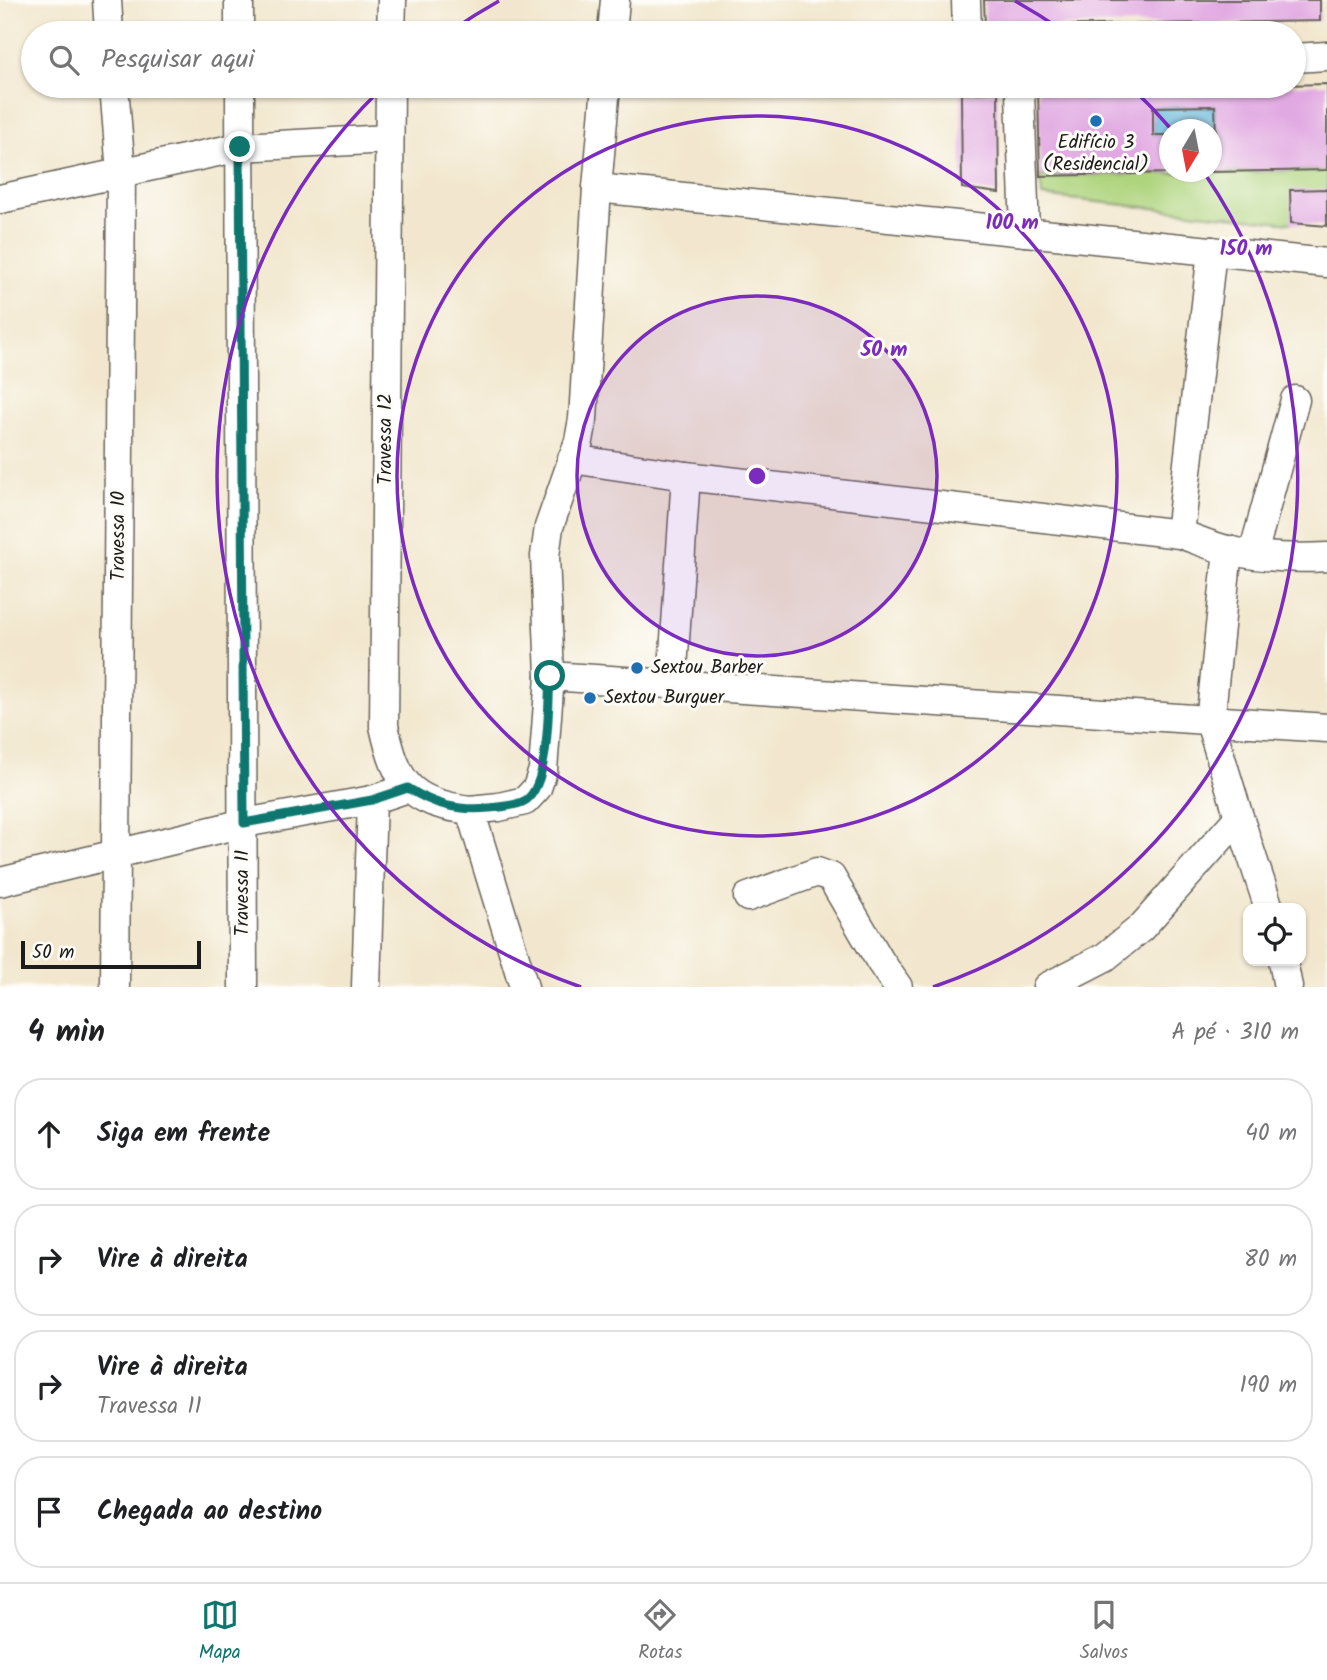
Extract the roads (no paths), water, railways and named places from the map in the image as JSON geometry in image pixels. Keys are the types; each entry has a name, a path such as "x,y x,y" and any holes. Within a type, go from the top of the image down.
{"street":[{"path":"107,0 108,21"},
{"path":"239,0 239,21"},
{"path":"391,21 392,0"},
{"path":"613,21 615,0"},
{"path":"966,0 967,21"},
{"path":"1306,57 1327,56"},
{"name":"Travessa 10","path":"115,98 121,172 115,987"},
{"name":"Travessa 11","path":"240,98 243,987"},
{"name":"Travessa 12","path":"390,98 384,726 389,749 408,788"},
{"path":"0,882 244,823 372,800 408,788 445,806 470,810 525,801 537,788 543,770 550,676 545,556 549,527 579,441 583,419 605,98"},
{"path":"1009,98 1019,232"},
{"path":"1019,232 1020,98"},
{"path":"0,199 240,147 388,139"},
{"path":"597,188 1327,263"},
{"path":"1180,534 1212,251"},
{"path":"1267,903 1210,722 1240,552 1295,400"},
{"path":"572,459 686,476 1180,534 1240,552 1327,557"},
{"path":"672,684 686,476"},
{"path":"550,676 1327,728"},
{"path":"366,987 372,800"},
{"path":"470,810 524,987"},
{"path":"1047,987 1105,957 1141,928 1239,817"},
{"path":"748,897 817,872 831,877 898,987"},
{"path":"1284,966 1288,987"}],"water":[{"path":"1215,106 1215,119 1159,119 1159,135 1153,135 1153,107"}],"place":[{"name":"Edifício 3 (Residencial)","path":"1096,121"},
{"name":"Sextou Barber","path":"637,668"},
{"name":"Sextou Burguer","path":"590,698"}]}
